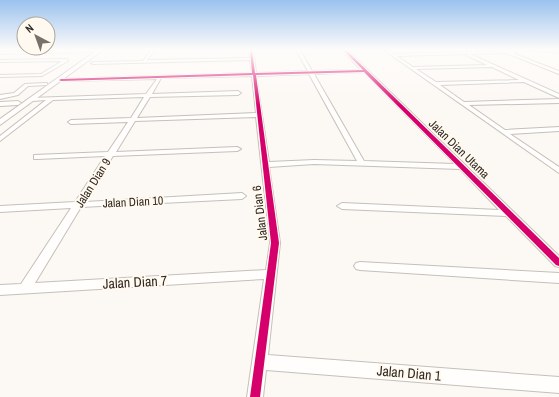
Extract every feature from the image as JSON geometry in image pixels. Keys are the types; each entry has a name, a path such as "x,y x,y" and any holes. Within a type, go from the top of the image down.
{"street":[{"path":"0,76 42,75 53,69"},
{"path":"0,116 66,69"},
{"path":"0,123 76,69"},
{"name":"Jalan Dian 6","path":"253,69 275,243 255,397"},
{"path":"308,69 362,164"},
{"name":"Jalan Dian Utama","path":"362,69 559,262"},
{"path":"413,69 559,171"},
{"path":"500,69 559,96"},
{"path":"549,69 559,73"},
{"path":"61,80 364,71"},
{"name":"Jalan Dian 9","path":"25,288 160,77"},
{"path":"434,84 527,81"},
{"path":"0,97 16,94 27,85 45,84"},
{"path":"32,99 238,93"},
{"path":"0,139 51,99"},
{"path":"463,104 559,101"},
{"path":"0,104 18,103"},
{"path":"71,122 259,116"},
{"path":"503,132 559,130"},
{"path":"37,157 237,149"},
{"path":"265,165 314,162 462,167"},
{"name":"Jalan Dian 10","path":"0,209 242,196"},
{"path":"342,206 508,213"},
{"path":"360,266 559,278"},
{"name":"Jalan Dian 7","path":"0,290 271,274"},
{"name":"Jalan Dian 1","path":"259,362 559,385"}],"cycle path":[{"path":"253,69 275,243 255,397"},
{"path":"363,69 559,263"},
{"path":"61,80 364,71"}]}
